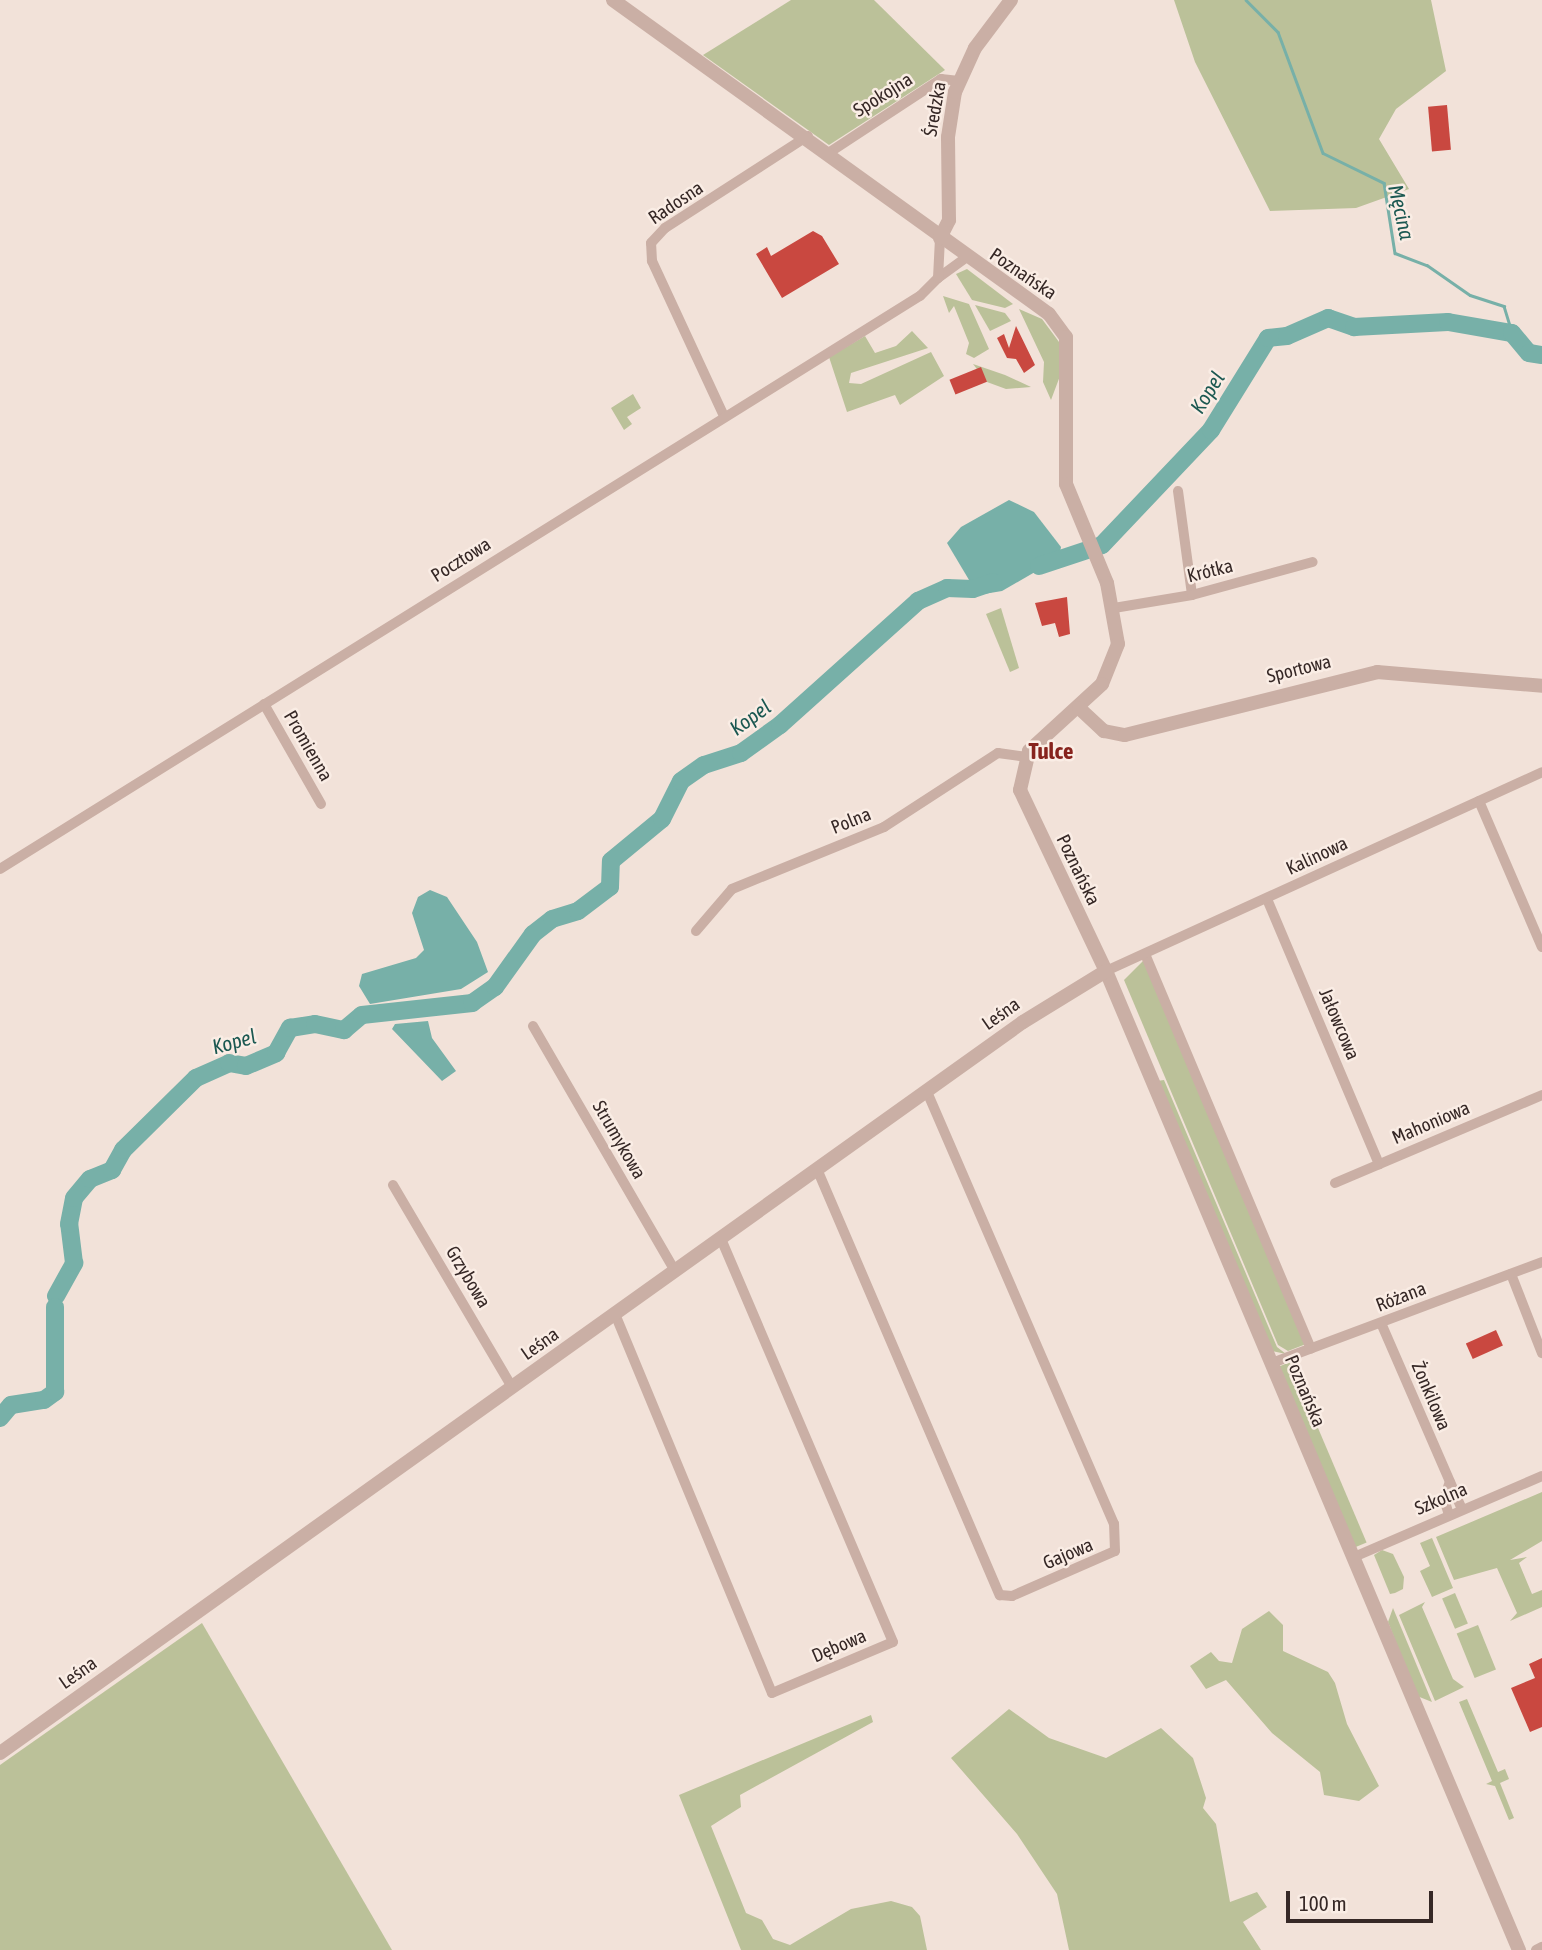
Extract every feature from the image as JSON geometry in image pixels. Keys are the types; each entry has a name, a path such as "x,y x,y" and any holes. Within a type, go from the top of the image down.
{"street":[{"name":"Poznańska","path":"613,0 808,136 966,258 1049,314 1066,337 1066,484 1114,608 1116,658 1102,684 1025,757 1019,783 1024,803 1106,971 1519,1950"},
{"name":"Średzka","path":"940,238 949,220 948,130 959,81 975,48 1011,0"},
{"name":"Spokojna","path":"830,152 942,79 959,81"},
{"name":"Radosna","path":"723,414 652,261 651,243 665,228 808,136"},
{"path":"938,278 940,238"},
{"name":"Pocztowa","path":"0,869 723,414 920,296 938,278 966,258"},
{"path":"1178,491 1192,595"},
{"name":"Krótka","path":"1114,608 1192,595 1313,562"},
{"name":"Sportowa","path":"1079,708 1100,728 1125,735 1377,672 1542,686"},
{"name":"Promienna","path":"264,704 321,804"},
{"name":"Polna","path":"696,931 732,888 884,827 998,753 1025,757"},
{"name":"Kalinowa","path":"1106,971 1542,772"},
{"path":"1479,801 1538,927 1542,947"},
{"name":"Jałowcowa","path":"1267,899 1379,1164"},
{"name":"Poznańska","path":"1145,954 1311,1349"},
{"name":"Leśna","path":"0,1753 1071,989 1106,971"},
{"name":"Strumykowa","path":"533,1026 675,1271"},
{"name":"Gajowa","path":"817,1169 1000,1595 1012,1596 1115,1551 1114,1524 927,1091"},
{"name":"Mahoniowa","path":"1335,1183 1542,1095"},
{"name":"Grzybowa","path":"393,1185 512,1387"},
{"name":"Dębowa","path":"615,1314 772,1693 893,1642 721,1238"},
{"name":"Różana","path":"1272,1363 1542,1262"},
{"path":"1511,1274 1542,1353"},
{"name":"Żonkilowa","path":"1381,1323 1462,1509"},
{"name":"Szkolna","path":"1354,1557 1542,1476"},
{"name":"Żonkilowa","path":"1449,1514 1444,1499 1450,1482"},
{"path":"1536,1950 1542,1947"}],"green space":[{"path":"791,0 874,0 945,70 829,145 703,55"},
{"path":"1174,0 1431,0 1446,71 1396,109 1379,139 1409,189 1356,208 1270,211 1195,62"},
{"path":"967,269 1013,304 1005,308 972,300 956,274"},
{"path":"943,296 969,304 989,349 974,358 966,354 969,343 954,306 949,313"},
{"path":"975,305 1005,313 1011,321 990,331"},
{"path":"1019,309 1042,319 1059,342 1060,376 1051,400 1043,382 1044,362"},
{"path":"912,331 928,348 851,373 849,383 861,384 931,352 944,376 900,405 895,395 847,412 829,357 865,336 875,353 896,346"},
{"path":"973,364 1031,387 1006,389 987,382"},
{"path":"633,394 641,408 627,417 632,424 624,430 611,408"},
{"path":"1001,608 1019,668 1010,672 986,614"},
{"path":"1144,960 1306,1344 1288,1351 1278,1345 1124,980"},
{"path":"1164,1080 1277,1347 1286,1354 1272,1351 1157,1081"},
{"path":"1290,1362 1367,1542 1353,1548 1276,1368"},
{"path":"1542,1492 1542,1541 1510,1560 1527,1557 1519,1563 1532,1594 1542,1590 1542,1607 1510,1621 1517,1613 1497,1568 1454,1580 1436,1537"},
{"path":"1432,1538 1453,1588 1432,1597 1420,1571 1430,1566 1420,1543"},
{"path":"1382,1550 1393,1554 1404,1577 1403,1589 1395,1593 1390,1594 1374,1555"},
{"path":"1455,1593 1468,1623 1455,1629 1442,1598"},
{"path":"1425,1602 1422,1607 1453,1679 1464,1687 1435,1701 1399,1615"},
{"path":"1393,1608 1432,1702 1417,1696 1388,1622"},
{"path":"1269,1611 1283,1625 1283,1651 1328,1672 1335,1683 1347,1724 1379,1786 1359,1801 1324,1795 1320,1772 1272,1733 1226,1680 1206,1689 1190,1666 1211,1652 1219,1661 1232,1663 1242,1629"},
{"path":"202,1623 392,1950 0,1950 0,1765"},
{"path":"1478,1625 1496,1670 1475,1678 1457,1634"},
{"path":"1467,1699 1498,1772 1505,1769 1509,1779 1500,1783 1514,1818 1509,1820 1495,1786 1486,1784 1492,1781 1459,1702"},
{"path":"1009,1709 1049,1738 1106,1758 1161,1728 1193,1758 1206,1798 1203,1808 1216,1824 1230,1902 1257,1892 1267,1907 1243,1922 1261,1950 1069,1950 1057,1894 1017,1834 951,1758"},
{"path":"871,1715 873,1722 740,1795 741,1807 711,1826 746,1913 762,1920 773,1939 790,1945 851,1909 891,1901 912,1907 920,1916 927,1950 741,1950 679,1795"}],"water":[{"path":"1009,500 1034,512 1061,547 1059,558 1002,591 978,595 947,543 961,527"},
{"path":"430,890 447,897 477,942 488,972 461,989 370,1004 359,986 362,974 416,958 424,950 412,913 418,897"},
{"path":"428,1021 432,1038 456,1071 442,1081 392,1029 395,1024"}],"building":[{"path":"1447,105 1451,150 1432,151 1428,107"},
{"path":"813,231 822,236 839,264 782,298 756,254 767,247 771,256"},
{"path":"1016,326 1035,365 1024,373 1016,359 1007,358 997,338 1004,334 1009,348"},
{"path":"981,367 987,382 955,395 949,380"},
{"path":"1067,597 1070,634 1059,637 1055,623 1042,626 1035,603"},
{"path":"1496,1330 1503,1346 1473,1359 1466,1343"},
{"path":"1542,1658 1542,1727 1530,1732 1511,1688 1535,1678 1529,1664"}],"waterway":[{"name":"Męcina","path":"1246,0 1278,32 1323,153 1384,183 1395,253 1427,265 1470,295 1504,306 1512,333"},
{"name":"Kopel","path":"1039,566 1102,545 1211,430 1268,338 1287,336 1328,318 1354,327 1448,322 1512,333 1529,353 1542,355"},
{"name":"Kopel","path":"56,1296 74,1263 69,1224 74,1198 90,1179 112,1170 123,1150 196,1078 229,1063 246,1066 276,1053 290,1028 315,1024 344,1030 362,1015 472,1003 495,987 533,934 552,919 578,911 610,887 611,861 662,819 681,781 704,765 741,753 780,725 918,601 947,588 973,589 993,582"},
{"name":"Kopel","path":"0,1418 11,1405 44,1400 55,1392 55,1307"}],"district":[{"name":"Tulce","path":"1051,751"}]}
